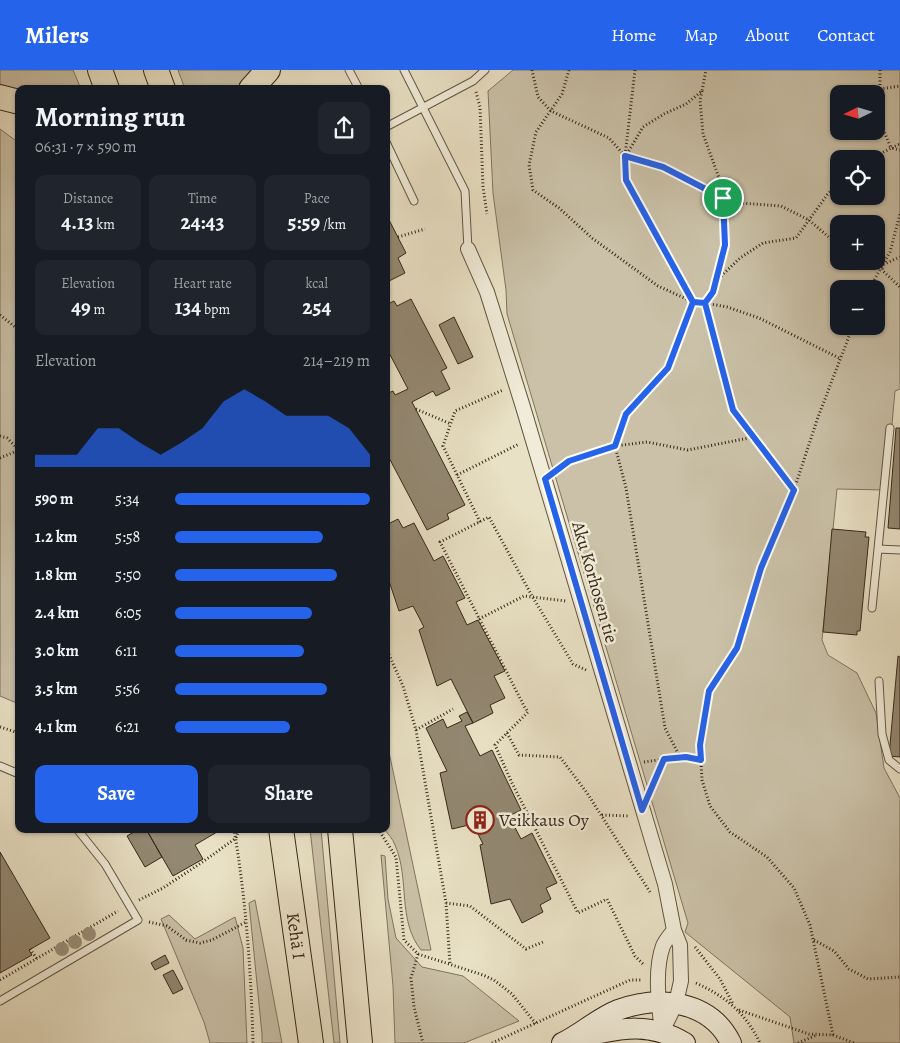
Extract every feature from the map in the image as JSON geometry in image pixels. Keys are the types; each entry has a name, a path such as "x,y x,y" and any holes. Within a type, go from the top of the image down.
{"highway":[{"path":"100,70 106,85"},
{"path":"156,70 162,85"},
{"path":"255,85 268,70"},
{"path":"0,97 15,101"},
{"name":"Kehä I","path":"282,833 311,1043"},
{"path":"340,833 360,1043"}],"main road":[{"path":"566,1041 616,1011 640,1004 667,1002 695,1008 709,1016 720,1026 731,1043"},
{"path":"566,1041 632,1028 647,1028 662,1032 685,1043"}],"street":[{"name":"Aku Korhosen tie","path":"468,249 487,292 545,479 632,775 637,813 665,884 674,930 680,945 681,980 667,1002 662,1032"},
{"name":"Aku Korhosen tie","path":"667,1002 659,970 663,946 674,930"}],"lane":[{"path":"349,70 357,85"},
{"path":"404,70 465,191 468,249"},
{"path":"390,125 474,81 485,70"},
{"path":"390,150 414,201"},
{"path":"872,608 890,428"},
{"path":"878,549 900,550"},
{"path":"879,681 882,734 889,760 900,769"},
{"path":"0,766 15,772"},
{"path":"0,1001 138,920 105,864 79,833"}],"path":[{"path":"532,70 538,97 550,111 608,138 625,156 663,167 723,198 739,203 782,206 809,220 830,238"},
{"path":"568,70 562,94 536,132 529,165 534,190 559,208 592,238 658,286 693,302 727,307 759,318 841,359"},
{"path":"635,70 625,156 626,180 693,302 668,368 626,414 615,446 626,488 665,728 680,757"},
{"path":"705,303 713,292 725,245 722,186 703,134 700,100 706,70"},
{"path":"880,70 880,85"},
{"path":"474,81 480,107 483,186 487,214"},
{"path":"885,88 900,86"},
{"path":"625,156 643,127 664,114 686,104 702,91"},
{"path":"885,134 891,148"},
{"path":"885,151 900,144"},
{"path":"891,148 900,150"},
{"path":"716,282 740,258 763,243 796,238 830,191"},
{"path":"885,260 890,252 900,214"},
{"path":"398,237 425,229"},
{"path":"885,263 900,257"},
{"path":"883,270 900,287"},
{"path":"705,303 733,410 794,490"},
{"path":"0,315 15,327"},
{"path":"833,1035 810,925 794,888 767,858 730,832 710,806 702,780 700,745 709,691 737,648 761,568 794,490 818,416 850,335"},
{"path":"480,522 443,446 455,411 503,390"},
{"path":"416,409 451,424"},
{"path":"0,436 7,438 15,446"},
{"path":"545,479 569,461 615,446 647,442 688,450 754,438"},
{"path":"457,475 520,444"},
{"path":"0,458 15,452"},
{"path":"587,670 573,664 532,596 489,517 440,542 528,712 495,745 530,818 578,913 607,898 635,956 647,968"},
{"path":"479,619 524,596 567,602"},
{"path":"390,657 403,686 416,730 446,902 450,965"},
{"path":"416,730 453,709"},
{"path":"0,727 15,731"},
{"path":"507,733 519,755 560,757 588,792 650,893"},
{"path":"632,775 644,762 680,757"},
{"path":"602,815 637,813 664,759 680,757 701,760"},
{"path":"514,826 530,818"},
{"path":"235,833 246,922 253,1043"},
{"path":"0,980 130,904 164,888 236,838 238,833"},
{"path":"381,833 396,857 404,940 418,954 494,980 512,994 536,1024"},
{"path":"446,902 470,906 526,949 543,942"},
{"path":"138,920 167,926 186,940 200,943 212,940 246,922"},
{"path":"674,930 702,954 720,980 733,1004 748,1021 760,1043"},
{"path":"813,940 834,951 848,969 868,979 900,977"},
{"path":"30,949 37,959"},
{"path":"418,954 411,978 414,1007 423,1043"},
{"path":"492,1043 630,980 646,980"},
{"path":"691,981 707,988 733,1004"},
{"path":"738,1010 809,1034 833,1035 854,1043"},
{"path":"798,1043 817,1035"}],"shaded area":[{"path":"0,70 73,70 79,85 15,85 15,91 0,88"},
{"path":"178,70 254,70 242,85 184,85"},
{"path":"513,70 900,70 900,389 895,391 886,490 837,489 822,640 828,655 857,673 876,713 884,768 900,798 900,1043 794,1043 790,1017 685,932 688,923 507,314 506,290 493,193 488,91"},
{"path":"0,129 15,140 15,702 0,696"},
{"path":"390,757 431,950 421,950 409,926 402,872 393,841 387,833 390,833"},
{"path":"310,833 321,833 340,1043 334,1043"},
{"path":"381,855 385,856 388,899 396,938 422,967 463,976 519,1021 464,1043 395,1043 393,986"},
{"path":"255,900 282,1043 262,1043 249,903"},
{"path":"169,915 195,939 235,917 243,948 247,1043 210,1043 204,1022 161,919"}],"building":[{"path":"390,222 406,253 398,258 405,273 390,280"},
{"path":"411,299 447,368 441,371 450,389 436,396 433,391 412,402 465,505 447,514 449,519 427,530 390,460 390,392 393,391 395,395 408,389 390,355 390,303 394,301 397,306"},
{"path":"454,317 473,357 458,364 439,325"},
{"path":"896,428 900,428 900,529 888,528"},
{"path":"398,519 403,528 414,523 434,561 443,556 465,598 456,602 467,625 478,620 505,671 494,676 505,698 490,705 493,713 473,723 451,679 437,686 419,630 424,627 413,606 399,611 390,584 390,523"},
{"path":"832,529 866,532 865,537 869,537 860,631 857,631 857,635 823,632"},
{"path":"898,656 900,657 900,757 889,756"},
{"name":"Veikkaus Oy","path":"467,712 473,723 465,726 480,756 492,750 521,810 509,816 521,839 532,833 557,883 546,888 551,899 540,905 543,912 522,923 510,899 491,904 480,845 483,844 473,824 452,829 440,773 447,771 426,728 443,719 447,728 462,721 459,716"},
{"path":"132,833 148,833 162,857 145,867 127,836"},
{"path":"148,833 215,833 195,845 203,859 173,876"},
{"path":"0,852 50,938 29,950 32,955 0,973"},
{"path":"165,955 169,963 155,970 151,963"},
{"path":"173,970 183,989 173,994 163,975"}],"place":[{"name":"Veikkaus Oy","path":"480,820"}],"route":[{"path":"723,198 663,167 625,156 626,180 693,302 705,303 733,410 794,490 761,568 737,648 709,691 700,745 701,760 686,757 664,759 642,810 545,479 569,461 615,446 626,414 668,368 693,302 705,303 713,292 725,245 723,198"}]}
